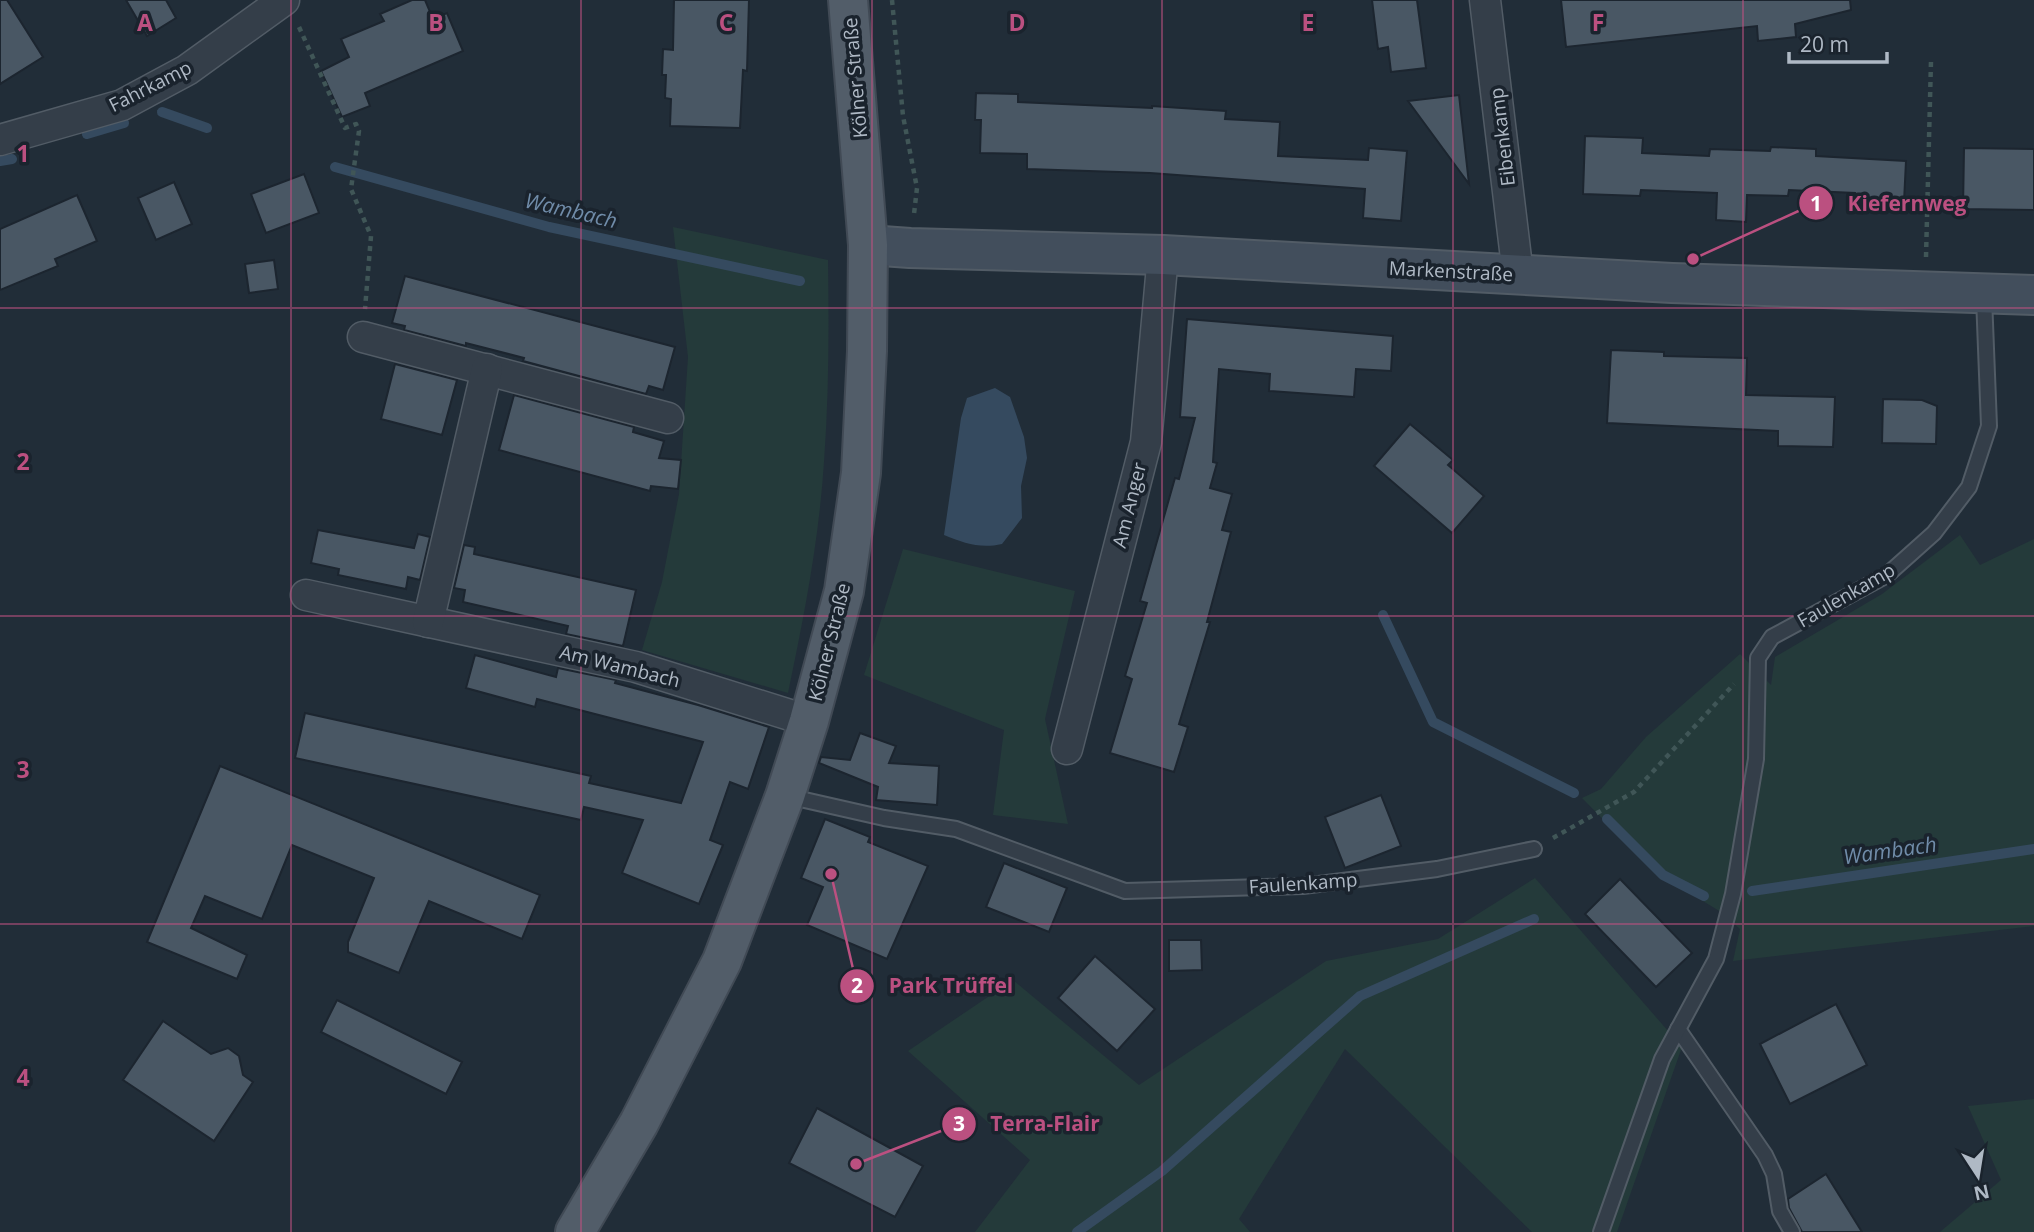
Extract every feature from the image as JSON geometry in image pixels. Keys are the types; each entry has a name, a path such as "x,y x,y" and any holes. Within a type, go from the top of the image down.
{"main road":[{"name":"Kölner Straße","path":"575,1232 639,1123 722,961 785,796 809,721 844,591 861,472 867,351 868,244 848,0"}],"street":[{"name":"Eibenkamp","path":"1485,0 1518,275"},
{"name":"Fahrkamp","path":"0,140 122,105 291,12"},
{"name":"Markenstraße","path":"868,244 910,248 1163,255 1672,284 2034,295"},
{"name":"Am Anger","path":"1067,749 1146,442 1163,255"},
{"path":"363,337 668,418"},
{"path":"428,622 487,369"},
{"name":"Am Wambach","path":"306,596 636,667 809,721"}],"lane":[{"name":"Faulenkamp","path":"1758,658 1772,637 1887,575 1934,533 1969,487 1989,426 1984,294"},
{"path":"1601,1232 1662,1059 1716,959 1733,894 1756,759 1758,658"},
{"name":"Faulenkamp","path":"785,796 884,818 956,829 1125,891 1303,886 1437,869 1534,849"},
{"path":"1678,1029 1765,1155 1774,1174 1780,1211 1792,1232"}],"path":[{"path":"892,0 903,116 917,188 910,248"},
{"path":"291,12 345,128 356,124 359,131 351,189 371,236 363,337"},
{"path":"1925,293 1931,61"},
{"path":"1534,849 1634,792 1758,658"}],"green space":[{"path":"673,227 828,260 828,387 822,491 810,578 788,693 642,650 662,582 679,494 688,357"},
{"path":"1960,535 1980,565 2034,539 2034,926 1733,961 1740,929 1721,912 1655,872 1582,798 1601,789 1646,737 1740,654 1771,685 1775,657 1882,594"},
{"path":"903,549 1075,591 1045,719 1068,824 993,815 1004,730 864,675"},
{"path":"1535,878 1682,1047 1617,1232 1532,1232 1345,1049 1239,1219 1250,1232 975,1232 1030,1160 908,1051 1013,980 1139,1085 1326,961 1438,939"},
{"path":"2034,1099 2034,1232 1940,1232 2001,1180 1968,1106"}],"water":[{"path":"995,388 1010,397 1024,437 1027,458 1021,486 1022,518 1002,544 965,543 944,535 961,418 967,398"}],"building":[{"path":"0,0 7,0 43,57 0,84"},
{"path":"126,0 166,0 176,18 147,36"},
{"path":"412,0 425,0 433,19 447,13 463,51 365,93 370,106 342,117 321,71 349,57 341,39 384,21 380,14"},
{"path":"674,0 749,0 747,71 743,70 740,128 670,126 671,99 665,98 666,75 662,75 663,49 673,50"},
{"path":"1372,0 1417,0 1426,68 1391,72 1388,47 1378,49"},
{"path":"1561,0 1850,0 1851,10 1795,24 1796,37 1758,41 1757,26 1566,47"},
{"path":"976,93 1018,94 1018,102 1226,111 1225,119 1280,122 1278,156 1368,160 1369,148 1407,151 1401,221 1363,218 1365,189 1150,173 1027,169 1027,154 980,153 981,120 975,120"},
{"path":"1459,95 1469,184 1408,101"},
{"path":"1585,136 1643,138 1642,153 1709,156 1710,149 1770,151 1771,147 1816,149 1816,156 1906,161 1904,202 1855,200 1855,193 1789,190 1788,196 1747,195 1746,222 1716,220 1717,193 1641,190 1640,196 1583,194"},
{"path":"1964,148 2034,149 2034,210 1963,209"},
{"path":"304,174 319,213 266,233 251,194"},
{"path":"174,182 192,224 156,240 138,198"},
{"path":"77,195 97,241 55,259 58,266 0,290 0,229"},
{"path":"274,260 278,289 249,293 245,264"},
{"path":"405,276 675,347 663,390 649,386 646,394 523,361 524,358 404,330 405,326 392,323"},
{"path":"1187,319 1393,336 1391,371 1356,369 1354,397 1269,391 1270,374 1219,369 1213,462 1217,463 1210,488 1232,494 1222,530 1231,532 1207,622 1210,622 1179,724 1188,727 1174,772 1110,753 1132,679 1125,676 1147,603 1140,601 1175,478 1179,479 1195,418 1180,417"},
{"path":"1611,350 1664,352 1664,356 1747,358 1746,395 1835,397 1833,447 1778,446 1778,431 1607,423"},
{"path":"395,364 457,380 442,435 381,419"},
{"path":"514,395 634,427 633,432 664,441 659,458 681,460 678,489 651,486 650,491 499,450"},
{"path":"1883,399 1922,400 1937,406 1936,444 1882,443"},
{"path":"1410,424 1453,460 1448,465 1484,496 1452,533 1374,466"},
{"path":"318,530 414,548 418,534 430,537 420,580 408,577 406,589 338,575 339,569 311,563"},
{"path":"464,545 475,547 474,554 636,590 623,646 566,634 568,626 463,602 465,590 454,588"},
{"path":"475,655 556,677 558,668 616,680 615,683 769,727 748,789 730,782 710,840 723,845 699,904 622,873 643,820 584,807 581,820 295,758 305,713 591,776 589,783 681,803 703,742 537,699 535,707 466,688"},
{"path":"860,733 896,746 889,763 939,766 937,805 876,800 878,787 819,763 821,757 850,760"},
{"path":"220,766 540,895 522,939 429,901 399,973 348,952 348,942 374,878 292,845 262,919 205,896 191,928 247,955 237,979 147,942"},
{"path":"1381,795 1401,846 1345,868 1325,817"},
{"path":"825,819 870,837 868,842 928,866 887,959 807,925 823,887 801,878"},
{"path":"1004,863 1067,888 1049,932 986,907"},
{"path":"1620,879 1692,953 1656,987 1585,914"},
{"path":"1169,940 1201,940 1202,970 1169,971"},
{"path":"1095,956 1155,1009 1117,1051 1058,998"},
{"path":"337,1000 462,1062 446,1094 321,1032"},
{"path":"1836,1004 1867,1065 1790,1104 1760,1044"},
{"path":"163,1021 211,1054 228,1048 239,1056 243,1075 253,1082 214,1141 123,1080"},
{"path":"817,1108 923,1166 895,1217 789,1163"},
{"path":"1826,1174 1862,1232 1802,1232 1789,1208 1788,1199"}],"waterway":[{"name":"Wambach","path":"162,112 207,128"},
{"name":"Wambach","path":"87,134 124,123"},
{"name":"Wambach","path":"0,161 12,159"},
{"name":"Wambach","path":"335,167 549,227 800,281"},
{"name":"Wambach","path":"1383,615 1433,722 1574,793"},
{"name":"Wambach","path":"1607,819 1663,875 1704,896"},
{"name":"Wambach","path":"1752,891 2034,849"},
{"path":"1077,1232 1162,1171 1360,996 1534,919"}],"place":[{"name":"Kiefernweg","path":"1693,259"},
{"name":"Park Trüffel","path":"831,874"},
{"name":"Terra-Flair","path":"856,1164"}]}
